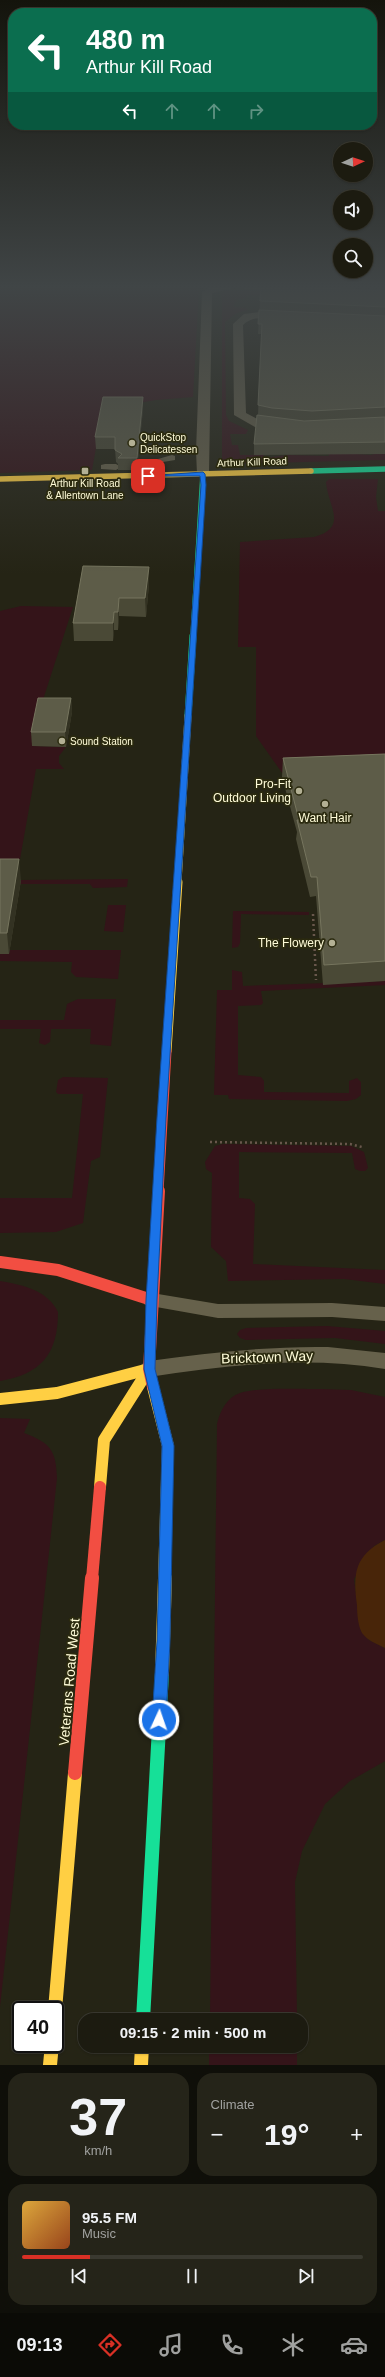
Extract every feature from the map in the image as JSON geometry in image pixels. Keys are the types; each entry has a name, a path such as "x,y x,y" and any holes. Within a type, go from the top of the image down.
{"main road":[{"name":"Arthur Kill Road","path":"0,479 385,469"},
{"path":"143,2013 164,1641 168,1446 150,1369 152,1300 203,474"},
{"path":"0,1262 22,1262 60,1270 152,1300"},
{"path":"0,1399 56,1393 150,1369"},
{"name":"Veterans Road West","path":"56,2001 104,1440 150,1369"},
{"path":"50,2065 51,2053"},
{"path":"141,2065 142,2053"}],"street":[{"path":"203,474 202,438 204,381"},
{"path":"239,381 240,415 259,424 298,426"}],"lane":[{"path":"105,464 116,463"},
{"path":"152,1300 218,1311 332,1310 385,1314"},
{"name":"Bricktown Way","path":"150,1369 218,1359 339,1354 385,1361"}],"path":[{"path":"313,914 316,980"},
{"path":"267,940 314,942"},
{"path":"210,1142 350,1144 362,1147"}],"shaded area":[{"path":"0,381 194,381 193,397 156,400 103,409 92,470 0,473"},
{"path":"222,381 226,381 226,415 229,421 248,430 246,434 230,434 232,445 238,445 240,455 264,455 264,458 288,455 329,456 328,452 371,455 385,451 385,460 222,464"},
{"path":"329,479 378,479 376,497 378,511 385,511 385,773 285,777 256,736 256,647 238,647 240,542 314,537 325,533 331,528 334,522 334,515 327,491 326,482"},
{"path":"21,606 73,607 39,712 32,746 66,747 59,756 59,763 64,769 36,769 20,859 0,859 0,611"},
{"path":"128,879 127,887 93,888 90,884 20,884 21,880"},
{"path":"108,905 126,905 123,932 104,931"},
{"path":"233,911 309,912 309,915 241,914 240,943 238,947 232,948"},
{"path":"9,950 121,950 118,979 76,977 71,972 72,962 0,961 0,954"},
{"path":"232,970 242,972 243,986 385,981 385,985 261,991 263,1003 261,1005 238,1006 238,1075 261,1077 264,1081 264,1092 349,1093 349,1081 357,1078 361,1082 361,1095 356,1099 347,1101 229,1099 228,1095 214,1095 217,990 232,990"},
{"path":"78,999 116,999 111,1046 90,1044 91,1029 51,1029 50,1042 45,1045 39,1043 41,1029 0,1029 0,1020 64,1020 67,1004"},
{"path":"63,1077 108,1078 100,1157 91,1161 83,1223 56,1232 0,1233 0,1198 72,1198 83,1094 58,1094 56,1092 58,1080"},
{"path":"223,1144 351,1146 364,1152 368,1168 365,1171 355,1169 352,1153 239,1152 239,1198 250,1199 255,1204 253,1264 385,1270 385,1284 344,1279 228,1281 226,1261 211,1247 212,1173 206,1169 205,1162 215,1146"},
{"path":"0,1281 17,1284 34,1290 48,1298 58,1312 55,1340 44,1360 26,1373 14,1378 0,1381"},
{"path":"327,1326 385,1331 385,1344 335,1338 246,1340 240,1338 237,1334 240,1330 246,1328"},
{"path":"292,1389 351,1390 385,1397 385,1540 374,1546 354,1579 361,1631 369,1640 385,1648 385,1761 350,1781 325,1804 302,1851 295,1882 297,2013 210,2013 217,1424 225,1405 235,1395 248,1391"},
{"path":"0,1418 30,1419 24,1433 40,1440 50,1448 55,1460 57,1478 0,2007"},
{"path":"385,1540 385,1648 373,1642 362,1633 358,1616 355,1584 361,1559 375,1546"},
{"path":"209,2053 297,2053 297,2065 209,2065"}],"building":[{"path":"259,381 385,381 385,407 312,411 272,408 258,405"},
{"path":"103,397 143,397 137,458 118,458 122,454 115,450 115,437 95,437"},
{"path":"257,415 304,421 385,417 385,442 254,444"},
{"path":"83,566 149,567 145,598 119,598 118,612 114,612 113,623 73,623"},
{"path":"38,698 71,698 65,732 31,732"},
{"path":"385,754 385,961 324,965 317,877 311,877 297,820 299,820 283,758"},
{"path":"0,859 19,859 7,933 0,933"}],"traffic: fast":[{"path":"311,471 385,469"},
{"path":"188,716 203,474"},
{"path":"143,2013 162,1673"}],"traffic: slow":[{"path":"0,479 311,471"},
{"path":"167,1051 188,716"},
{"path":"100,1487 104,1440 149,1369"},
{"path":"0,1399 57,1393 149,1369"},
{"path":"153,1387 168,1446 162,1673"},
{"path":"56,2001 75,1773"},
{"path":"50,2065 51,2053"},
{"path":"141,2065 142,2053"}],"traffic: jam":[{"path":"153,1387 149,1369 167,1051"},
{"path":"0,1262 58,1270 152,1300"},
{"path":"75,1773 100,1487"}],"place":[{"name":"QuickStop Delicatessen","path":"132,443"},
{"name":"Arthur Kill Road & Allentown Lane","path":"85,471"},
{"name":"Sound Station","path":"62,741"},
{"name":"Pro-Fit Outdoor Living","path":"299,791"},
{"name":"Want Hair","path":"325,804"},
{"name":"The Flowery","path":"332,943"}],"route":[{"path":"148,476 203,474 204,485 170,991 152,1300 150,1369 168,1446 164,1641 159,1720"}]}
